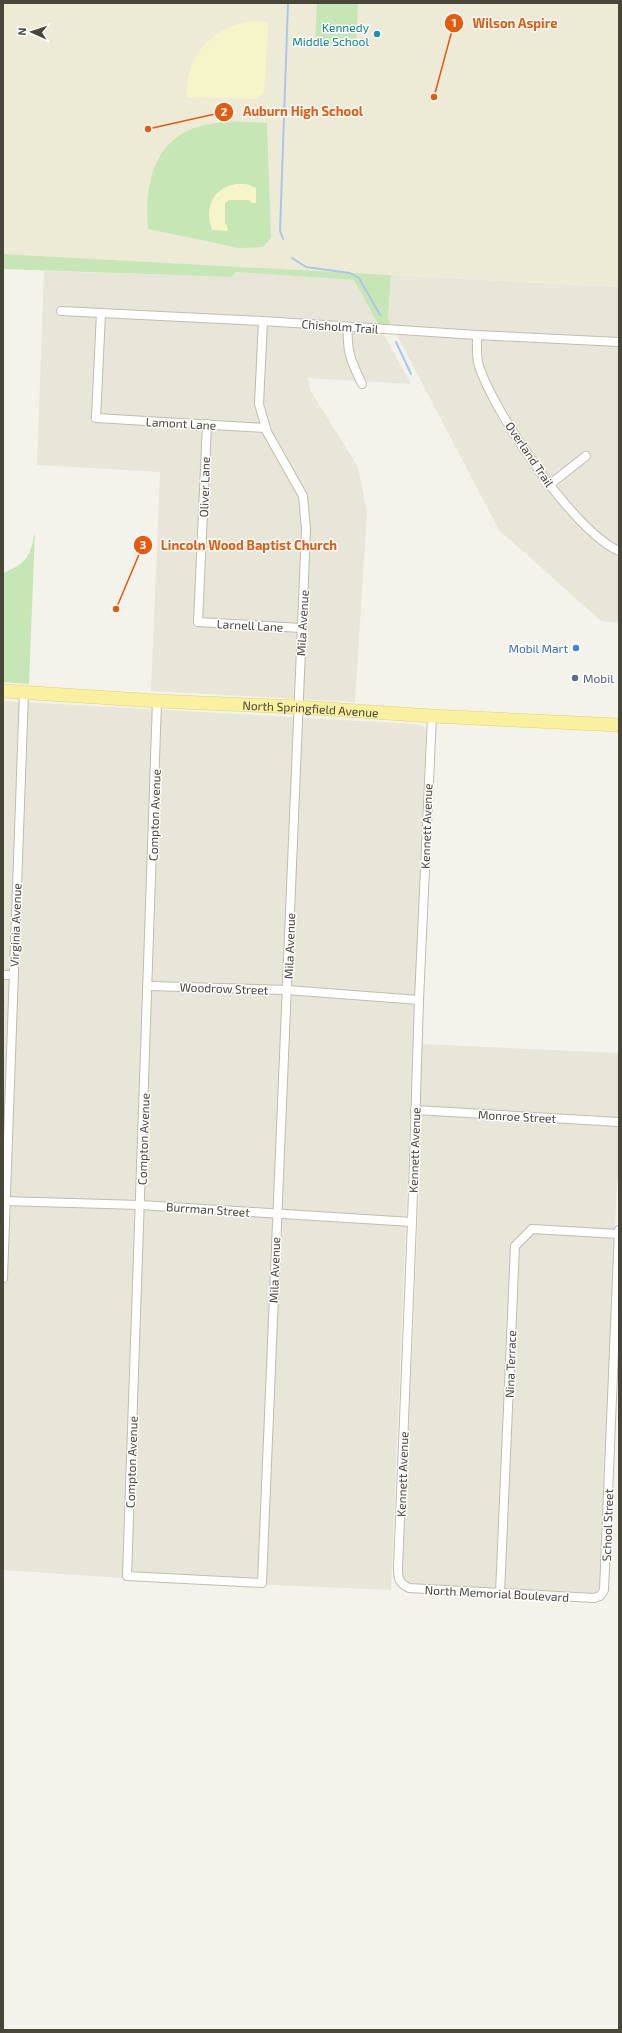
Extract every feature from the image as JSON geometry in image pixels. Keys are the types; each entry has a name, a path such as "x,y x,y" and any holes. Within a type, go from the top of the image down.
{"main road":[{"name":"North Springfield Avenue","path":"3,691 157,701 298,707 432,716 619,725"}],"street":[{"name":"Chisholm Trail","path":"61,311 263,321 478,335 619,342"},
{"name":"Lamont Lane","path":"101,314 96,418 265,428"},
{"name":"Mila Avenue","path":"262,1583 276,1214 306,529 303,496 265,428 259,404 263,321"},
{"path":"348,326 347,342 350,358 362,384"},
{"name":"Overland Trail","path":"478,335 479,365 486,383 506,419 549,485 591,532 619,551"},
{"name":"Oliver Lane","path":"198,622 207,424"},
{"path":"549,485 586,456"},
{"name":"Larnell Lane","path":"198,622 301,628"},
{"name":"Virginia Avenue","path":"3,1278 24,692"},
{"name":"Compton Avenue","path":"157,701 149,986 127,1576 262,1583"},
{"name":"Kennett Avenue","path":"401,1583 398,1578 398,1568 412,1222 419,1000 432,716"},
{"path":"3,975 14,975"},
{"name":"Woodrow Street","path":"149,986 287,990 419,1000"},
{"name":"Monroe Street","path":"415,1110 619,1122"},
{"name":"Burrman Street","path":"5,1201 140,1205 412,1222"},
{"name":"Nina Terrace","path":"500,1593 515,1246 532,1229 619,1234"},
{"name":"School Street","path":"594,1598 600,1596 604,1590 619,1230"},
{"name":"North Memorial Boulevard","path":"401,1583 409,1588 594,1598"}],"shaded area":[{"path":"3,3 619,3 619,287 3,254"},
{"path":"317,3 358,3 356,45 315,43"},
{"path":"227,121 267,123 271,238 263,247 239,248 148,229 147,215 149,187 152,174 164,150 173,140 185,132 200,126"},
{"path":"3,254 391,275 388,318 391,324 378,324 354,280 236,272 232,277 3,269"},
{"path":"44,271 232,277 236,272 354,280 411,384 308,378 310,390 358,467 367,512 355,702 151,691 160,472 37,465"},
{"path":"391,275 619,287 619,623 601,621 499,530 388,318"},
{"path":"35,532 29,684 3,682 3,573 23,562 29,553"},
{"path":"3,701 415,724 424,727 426,731 391,1590 151,1580 3,1570"},
{"path":"421,1044 619,1053 619,1180 617,1182 601,1582 596,1594 409,1584 402,1578 420,1171 417,1171"}],"sand":[{"path":"255,21 268,23 264,92 256,99 187,97 187,82 191,68 197,55 205,44 215,35 227,28 240,23"},
{"path":"236,184 246,184 256,188 256,203 252,203 249,200 229,200 225,203 225,223 228,231 212,230 209,215 212,201 221,190"}],"waterway":[{"path":"283,239 280,231 288,3"},
{"path":"292,258 306,267 350,273 359,278 380,315"},
{"path":"396,342 411,374"}],"place":[{"name":"Kennedy Middle School","path":"377,34"},
{"name":"Wilson Aspire","path":"434,97"},
{"name":"Auburn High School","path":"148,129"},
{"name":"Lincoln Wood Baptist Church","path":"116,609"},
{"name":"Mobil Mart","path":"576,648"},
{"name":"Mobil","path":"575,678"}]}
